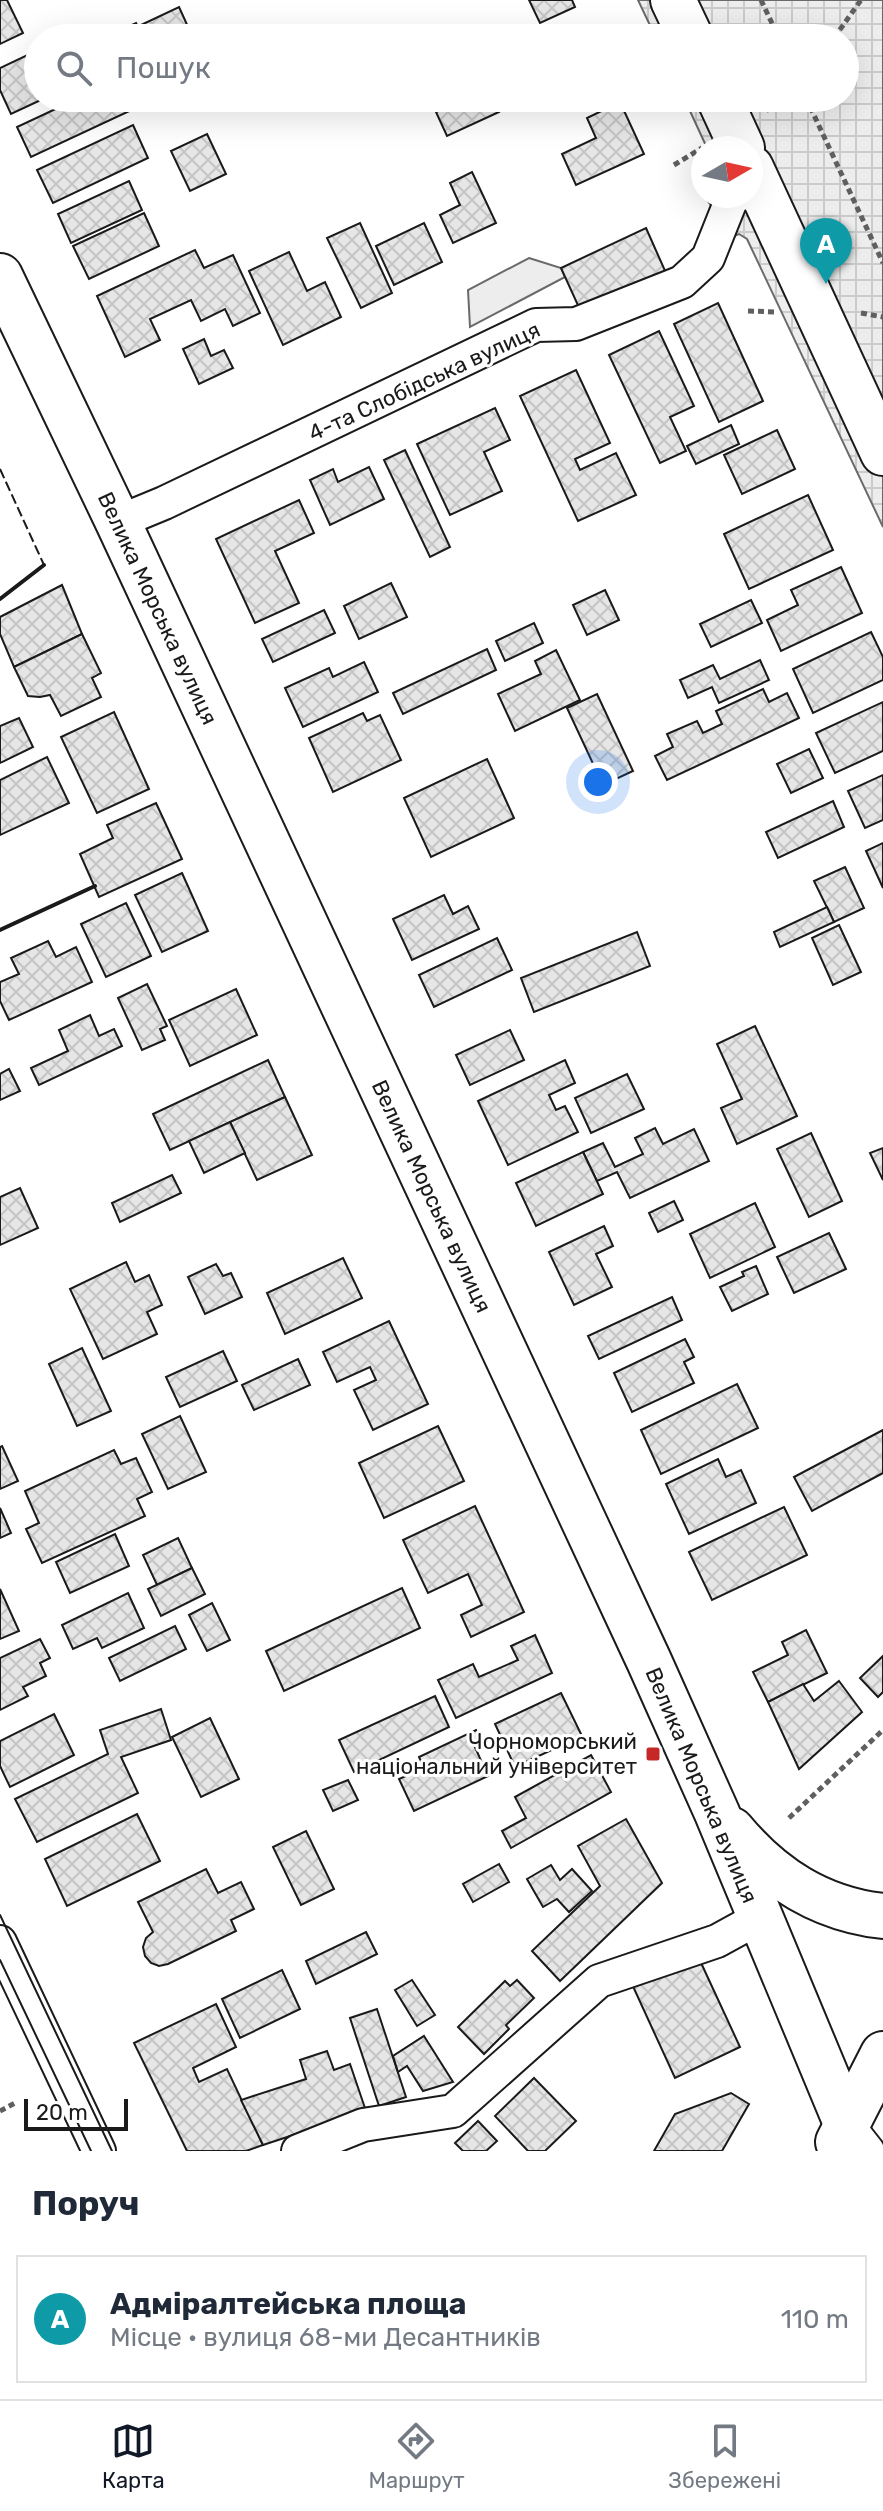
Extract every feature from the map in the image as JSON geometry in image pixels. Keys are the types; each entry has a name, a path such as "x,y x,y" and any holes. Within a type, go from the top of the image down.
{"street":[{"path":"673,0 684,24"},
{"path":"725,112 736,136"},
{"name":"4-та Слобідська вулиця","path":"118,522 164,503 536,325 576,324 682,282 708,258 728,208"},
{"path":"761,208 883,453"},
{"name":"Велика Морська вулиця","path":"0,276 118,522 649,1661 717,1813 849,2142"},
{"path":"717,1813 766,1867 792,1886 822,1902 883,1916"},
{"path":"298,2151 363,2125 453,2111 599,1981 717,1941 759,1918"},
{"path":"0,1942 99,2151"},
{"path":"849,2142 883,2054"}],"path":[{"path":"761,0 772,24"},
{"path":"844,24 861,0"},
{"path":"813,112 883,263"},
{"path":"789,1818 883,1730"},
{"path":"0,2111 17,2102"}],"shaded area":[{"path":"638,0 883,0 883,527 747,239 739,234 734,236 713,208 763,208 763,136 701,136 690,112 859,112 859,24 649,24"},
{"path":"529,258 561,268 565,277 470,327 468,290"}],"building":[{"path":"0,0 7,0 23,33 0,44"},
{"path":"529,0 572,0 575,7 540,23"},
{"path":"179,7 187,24 143,24"},
{"path":"24,57 24,108 11,114 0,90 0,68"},
{"path":"49,112 127,112 31,157 17,127"},
{"path":"436,112 499,112 447,136"},
{"path":"599,112 625,112 644,154 576,185 562,154 596,138 587,118"},
{"path":"133,125 148,158 53,203 37,170"},
{"path":"207,134 226,174 190,191 171,151"},
{"path":"472,172 496,223 453,243 440,215 460,205 450,183"},
{"path":"129,181 142,210 71,243 58,214"},
{"path":"144,213 159,246 89,279 73,246"},
{"path":"360,223 392,293 361,308 327,238"},
{"path":"424,223 442,262 394,285 376,246"},
{"path":"646,228 666,273 581,312 561,268"},
{"path":"195,250 204,268 233,255 260,313 233,326 225,309 201,321 191,300 150,319 160,340 125,357 97,296"},
{"path":"289,252 307,291 325,282 341,317 283,345 249,271"},
{"path":"718,303 763,401 719,422 674,324"},
{"path":"659,331 694,406 670,417 686,451 660,463 609,355"},
{"path":"204,339 211,356 224,350 233,368 199,384 183,349"},
{"path":"576,370 610,443 575,459 580,470 616,453 636,495 578,521 520,396"},
{"path":"495,408 510,440 484,452 502,491 450,515 417,444"},
{"path":"731,425 739,444 696,464 687,446"},
{"path":"777,430 795,469 742,494 724,455"},
{"path":"405,450 450,547 430,557 384,460"},
{"path":"369,467 384,499 330,525 310,480 333,469 338,482"},
{"path":"808,495 833,550 749,589 724,534"},
{"path":"299,500 314,533 275,551 299,603 255,623 216,539"},
{"path":"841,567 862,613 781,651 767,620 798,605 791,590"},
{"path":"391,583 407,617 359,639 344,606"},
{"path":"62,585 82,634 14,667 0,634 0,617"},
{"path":"605,590 619,620 587,635 573,605"},
{"path":"751,600 762,623 711,647 700,624"},
{"path":"324,610 335,633 273,662 262,639"},
{"path":"534,623 543,643 505,661 496,641"},
{"path":"871,632 883,657 883,680 813,713 793,669"},
{"path":"82,634 101,673 92,678 101,697 61,716 50,695 28,696 14,667"},
{"path":"487,649 496,670 403,714 393,693"},
{"path":"556,650 580,700 515,731 498,694 541,674 535,661"},
{"path":"760,660 769,680 719,703 712,687 688,698 680,680 713,665 720,679"},
{"path":"364,662 378,692 303,727 285,688 329,668 333,677"},
{"path":"763,689 769,702 787,693 799,718 667,780 655,756 673,747 667,734 697,721 703,733 722,724 716,711"},
{"path":"597,694 633,771 603,785 567,708"},
{"path":"883,702 883,751 835,773 816,733"},
{"path":"114,712 149,789 97,813 61,737"},
{"path":"363,713 367,721 380,715 401,760 333,792 309,738"},
{"path":"19,718 33,747 0,763 0,726"},
{"path":"809,749 823,778 791,793 777,764"},
{"path":"47,757 69,803 0,835 0,780"},
{"path":"487,759 514,818 431,857 404,798"},
{"path":"883,775 883,820 865,828 848,791"},
{"path":"833,801 844,827 778,858 766,832"},
{"path":"156,803 182,859 99,897 80,854 113,838 107,825"},
{"path":"883,843 883,888 866,851"},
{"path":"845,867 864,908 834,922 814,881"},
{"path":"182,873 208,931 162,952 135,895"},
{"path":"444,895 453,914 468,906 479,929 412,960 393,919"},
{"path":"126,903 151,956 106,977 81,924"},
{"path":"827,907 834,922 780,947 774,932"},
{"path":"839,925 861,972 833,985 812,938"},
{"path":"637,932 650,966 534,1012 521,978"},
{"path":"497,938 512,970 434,1007 419,975"},
{"path":"48,941 56,957 76,947 92,982 9,1020 0,1001 0,982 19,974 11,958"},
{"path":"147,984 167,1026 160,1029 165,1040 142,1050 118,998"},
{"path":"236,989 257,1035 190,1066 169,1020"},
{"path":"90,1015 99,1036 114,1029 122,1046 39,1085 31,1068 68,1051 59,1030"},
{"path":"755,1026 797,1116 737,1144 721,1108 742,1099 717,1044"},
{"path":"510,1030 524,1060 470,1085 456,1055"},
{"path":"268,1060 285,1097 170,1150 153,1114"},
{"path":"565,1060 575,1083 549,1095 556,1110 565,1106 578,1132 508,1165 478,1101"},
{"path":"9,1069 20,1091 0,1100 0,1074"},
{"path":"627,1074 644,1109 591,1133 575,1098"},
{"path":"285,1097 312,1155 257,1180 230,1122"},
{"path":"230,1122 245,1153 204,1173 189,1141"},
{"path":"655,1128 663,1144 694,1129 709,1161 630,1198 617,1172 597,1181 583,1152 603,1143 615,1167 643,1154 635,1138"},
{"path":"811,1133 842,1201 809,1217 777,1149"},
{"path":"883,1148 883,1180 870,1153"},
{"path":"583,1152 603,1194 536,1226 516,1183"},
{"path":"172,1175 181,1193 120,1222 112,1203"},
{"path":"20,1188 38,1228 0,1245 0,1197"},
{"path":"674,1201 683,1220 658,1232 649,1213"},
{"path":"755,1203 775,1247 710,1278 690,1234"},
{"path":"604,1226 613,1246 596,1254 612,1287 574,1305 549,1252"},
{"path":"829,1233 846,1269 794,1293 777,1257"},
{"path":"343,1258 362,1298 285,1334 267,1293"},
{"path":"126,1262 135,1282 149,1275 162,1305 147,1312 157,1334 103,1359 70,1289"},
{"path":"216,1264 223,1276 231,1273 242,1297 205,1314 188,1277"},
{"path":"756,1266 768,1294 732,1311 720,1287 744,1276 742,1272"},
{"path":"672,1297 682,1320 599,1359 588,1336"},
{"path":"389,1321 428,1404 373,1430 354,1390 376,1380 370,1367 337,1382 323,1352"},
{"path":"685,1339 694,1357 684,1362 694,1383 632,1412 614,1373"},
{"path":"82,1348 111,1411 77,1426 49,1364"},
{"path":"223,1351 237,1381 180,1407 166,1377"},
{"path":"298,1359 310,1385 254,1410 242,1385"},
{"path":"737,1384 758,1428 661,1474 641,1430"},
{"path":"180,1416 206,1472 168,1489 142,1434"},
{"path":"438,1426 464,1481 384,1518 359,1463"},
{"path":"883,1430 883,1473 812,1511 794,1477"},
{"path":"0,1447 18,1481 0,1489"},
{"path":"114,1450 121,1464 136,1458 152,1492 137,1499 145,1516 42,1563 26,1529 39,1523 25,1491"},
{"path":"718,1459 726,1477 741,1470 756,1503 689,1534 666,1484"},
{"path":"475,1506 524,1612 471,1637 461,1615 482,1605 468,1574 428,1593 403,1540"},
{"path":"784,1507 807,1555 712,1600 689,1552"},
{"path":"0,1508 11,1533 0,1538"},
{"path":"115,1534 129,1566 70,1593 56,1562"},
{"path":"178,1538 192,1568 157,1585 143,1555"},
{"path":"192,1568 205,1594 161,1616 148,1589"},
{"path":"402,1588 420,1628 284,1691 266,1651"},
{"path":"0,1589 19,1631 0,1639"},
{"path":"128,1593 144,1628 102,1648 97,1638 73,1649 62,1625"},
{"path":"212,1603 230,1640 207,1651 189,1615"},
{"path":"175,1626 186,1649 120,1681 109,1658"},
{"path":"806,1630 827,1673 768,1702 753,1672 788,1655 782,1642"},
{"path":"535,1635 552,1673 456,1718 438,1680 473,1664 479,1677 518,1660 511,1646"},
{"path":"40,1639 50,1658 40,1663 46,1676 23,1687 28,1696 0,1710 0,1658"},
{"path":"883,1656 883,1692 878,1697 860,1678"},
{"path":"839,1681 862,1712 799,1769 768,1702 803,1684 814,1701"},
{"path":"561,1693 582,1736 515,1767 495,1724"},
{"path":"435,1696 449,1727 354,1772 339,1740"},
{"path":"161,1709 171,1740 121,1757 138,1793 37,1842 15,1799 108,1754 100,1730"},
{"path":"54,1714 74,1755 10,1787 0,1766 0,1741"},
{"path":"210,1718 239,1779 201,1797 172,1737"},
{"path":"476,1730 481,1742 474,1745 488,1776 414,1811 399,1779 424,1768 419,1757"},
{"path":"591,1755 611,1792 511,1848 502,1831 526,1818 515,1797"},
{"path":"348,1780 358,1800 333,1811 323,1790"},
{"path":"137,1814 160,1861 67,1906 45,1859"},
{"path":"626,1819 662,1883 560,1981 532,1951 600,1886 578,1846"},
{"path":"306,1831 334,1889 301,1905 273,1847"},
{"path":"499,1864 509,1882 473,1902 463,1884"},
{"path":"551,1865 560,1880 572,1869 592,1891 569,1912 557,1899 543,1907 527,1879"},
{"path":"206,1869 218,1893 241,1882 254,1909 231,1920 236,1931 168,1964 159,1966 151,1963 143,1947 146,1938 153,1932 138,1902"},
{"path":"366,1932 377,1954 316,1984 306,1961"},
{"path":"696,1952 740,2047 675,2078 631,1982"},
{"path":"282,1970 300,2009 240,2038 222,1999"},
{"path":"412,1980 435,2015 417,2026 395,1990"},
{"path":"517,1980 534,1998 506,2025 509,2029 484,2054 458,2027 505,1981 510,1986"},
{"path":"216,2004 236,2047 193,2068 199,2082 227,2069 263,2145 246,2151 187,2151 134,2043"},
{"path":"377,2009 406,2097 379,2106 350,2018"},
{"path":"424,2036 453,2082 423,2091 407,2066 398,2072 393,2056"},
{"path":"327,2051 334,2070 350,2064 366,2111 263,2145 241,2100 306,2079 300,2060"},
{"path":"534,2078 576,2121 545,2151 528,2151 495,2116"},
{"path":"731,2093 749,2104 722,2151 654,2151 675,2114"},
{"path":"478,2121 497,2141 486,2151 463,2151 455,2143"}],"tram line":[{"path":"0,1915 112,2151"},
{"path":"0,1960 91,2151"}],"fence":[{"path":"0,469 44,565"}],"wall":[{"path":"0,599 44,565"},
{"path":"0,930 95,886"}],"place":[{"name":"Адміралтейська площа","path":"826,284"},
{"name":"Чорноморський національний університет","path":"653,1754"}]}
